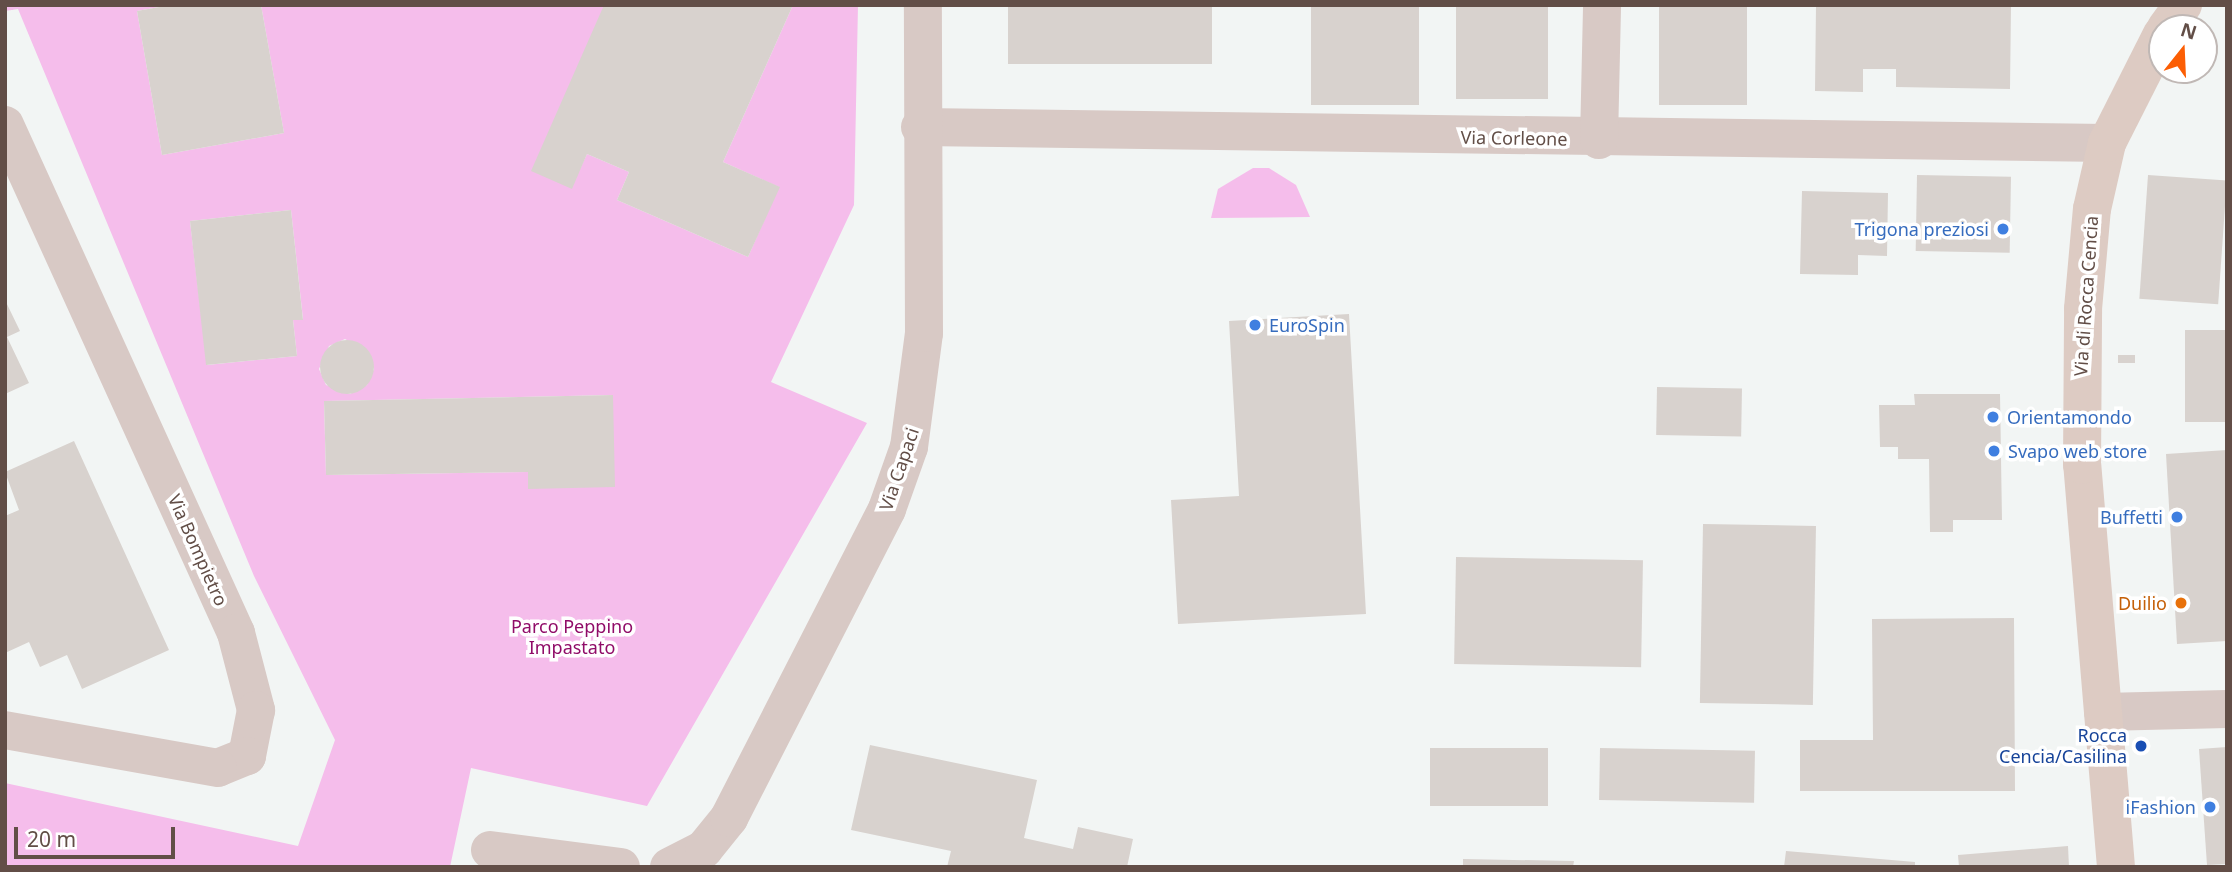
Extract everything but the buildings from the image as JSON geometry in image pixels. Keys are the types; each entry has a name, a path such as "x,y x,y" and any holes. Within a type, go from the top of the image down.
{"main road":[{"name":"Via di Rocca Cencia","path":"2116,867 2081,390 2089,238 2107,143 2148,62"}],"street":[{"name":"Via Capaci","path":"669,867 704,849 729,818 897,487 921,379 920,127 923,5"},
{"path":"1599,140 1602,5"},
{"name":"Via Bompietro","path":"5,125 236,633 256,710 247,756 218,768 5,730"},
{"name":"Via Corleone","path":"920,127 1599,140 2107,143"},
{"path":"2103,712 2227,709"},
{"path":"490,850 621,867"}],"green space":[{"name":"Parco Peppino Impastato","path":"5,5 170,5 137,11 162,155 284,133 261,5 604,5 571,188 587,154 629,172 617,200 748,257 779,187 723,162 793,5 858,5 854,205 771,382 867,423 647,806 471,768 450,867 5,867 5,783 298,846 335,740 254,576 18,9 5,11","holes":["291,210 303,319 293,320 297,356 207,365 190,221","345,339 369,352 374,369 367,385 350,394 326,385 319,369 329,346","613,395 528,488 528,472 326,475 324,401"]},
{"path":"1253,168 1269,168 1296,185 1310,217 1211,218 1218,189"}],"place":[{"name":"Trigona preziosi","path":"2003,229"},
{"name":"EuroSpin","path":"1255,325"},
{"name":"Orientamondo","path":"1993,417"},
{"name":"Svapo web store","path":"1994,451"},
{"name":"Buffetti","path":"2177,517"},
{"name":"Duilio","path":"2181,603"},
{"name":"Rocca Cencia/Casilina","path":"2141,746"},
{"name":"iFashion","path":"2210,807"}]}
